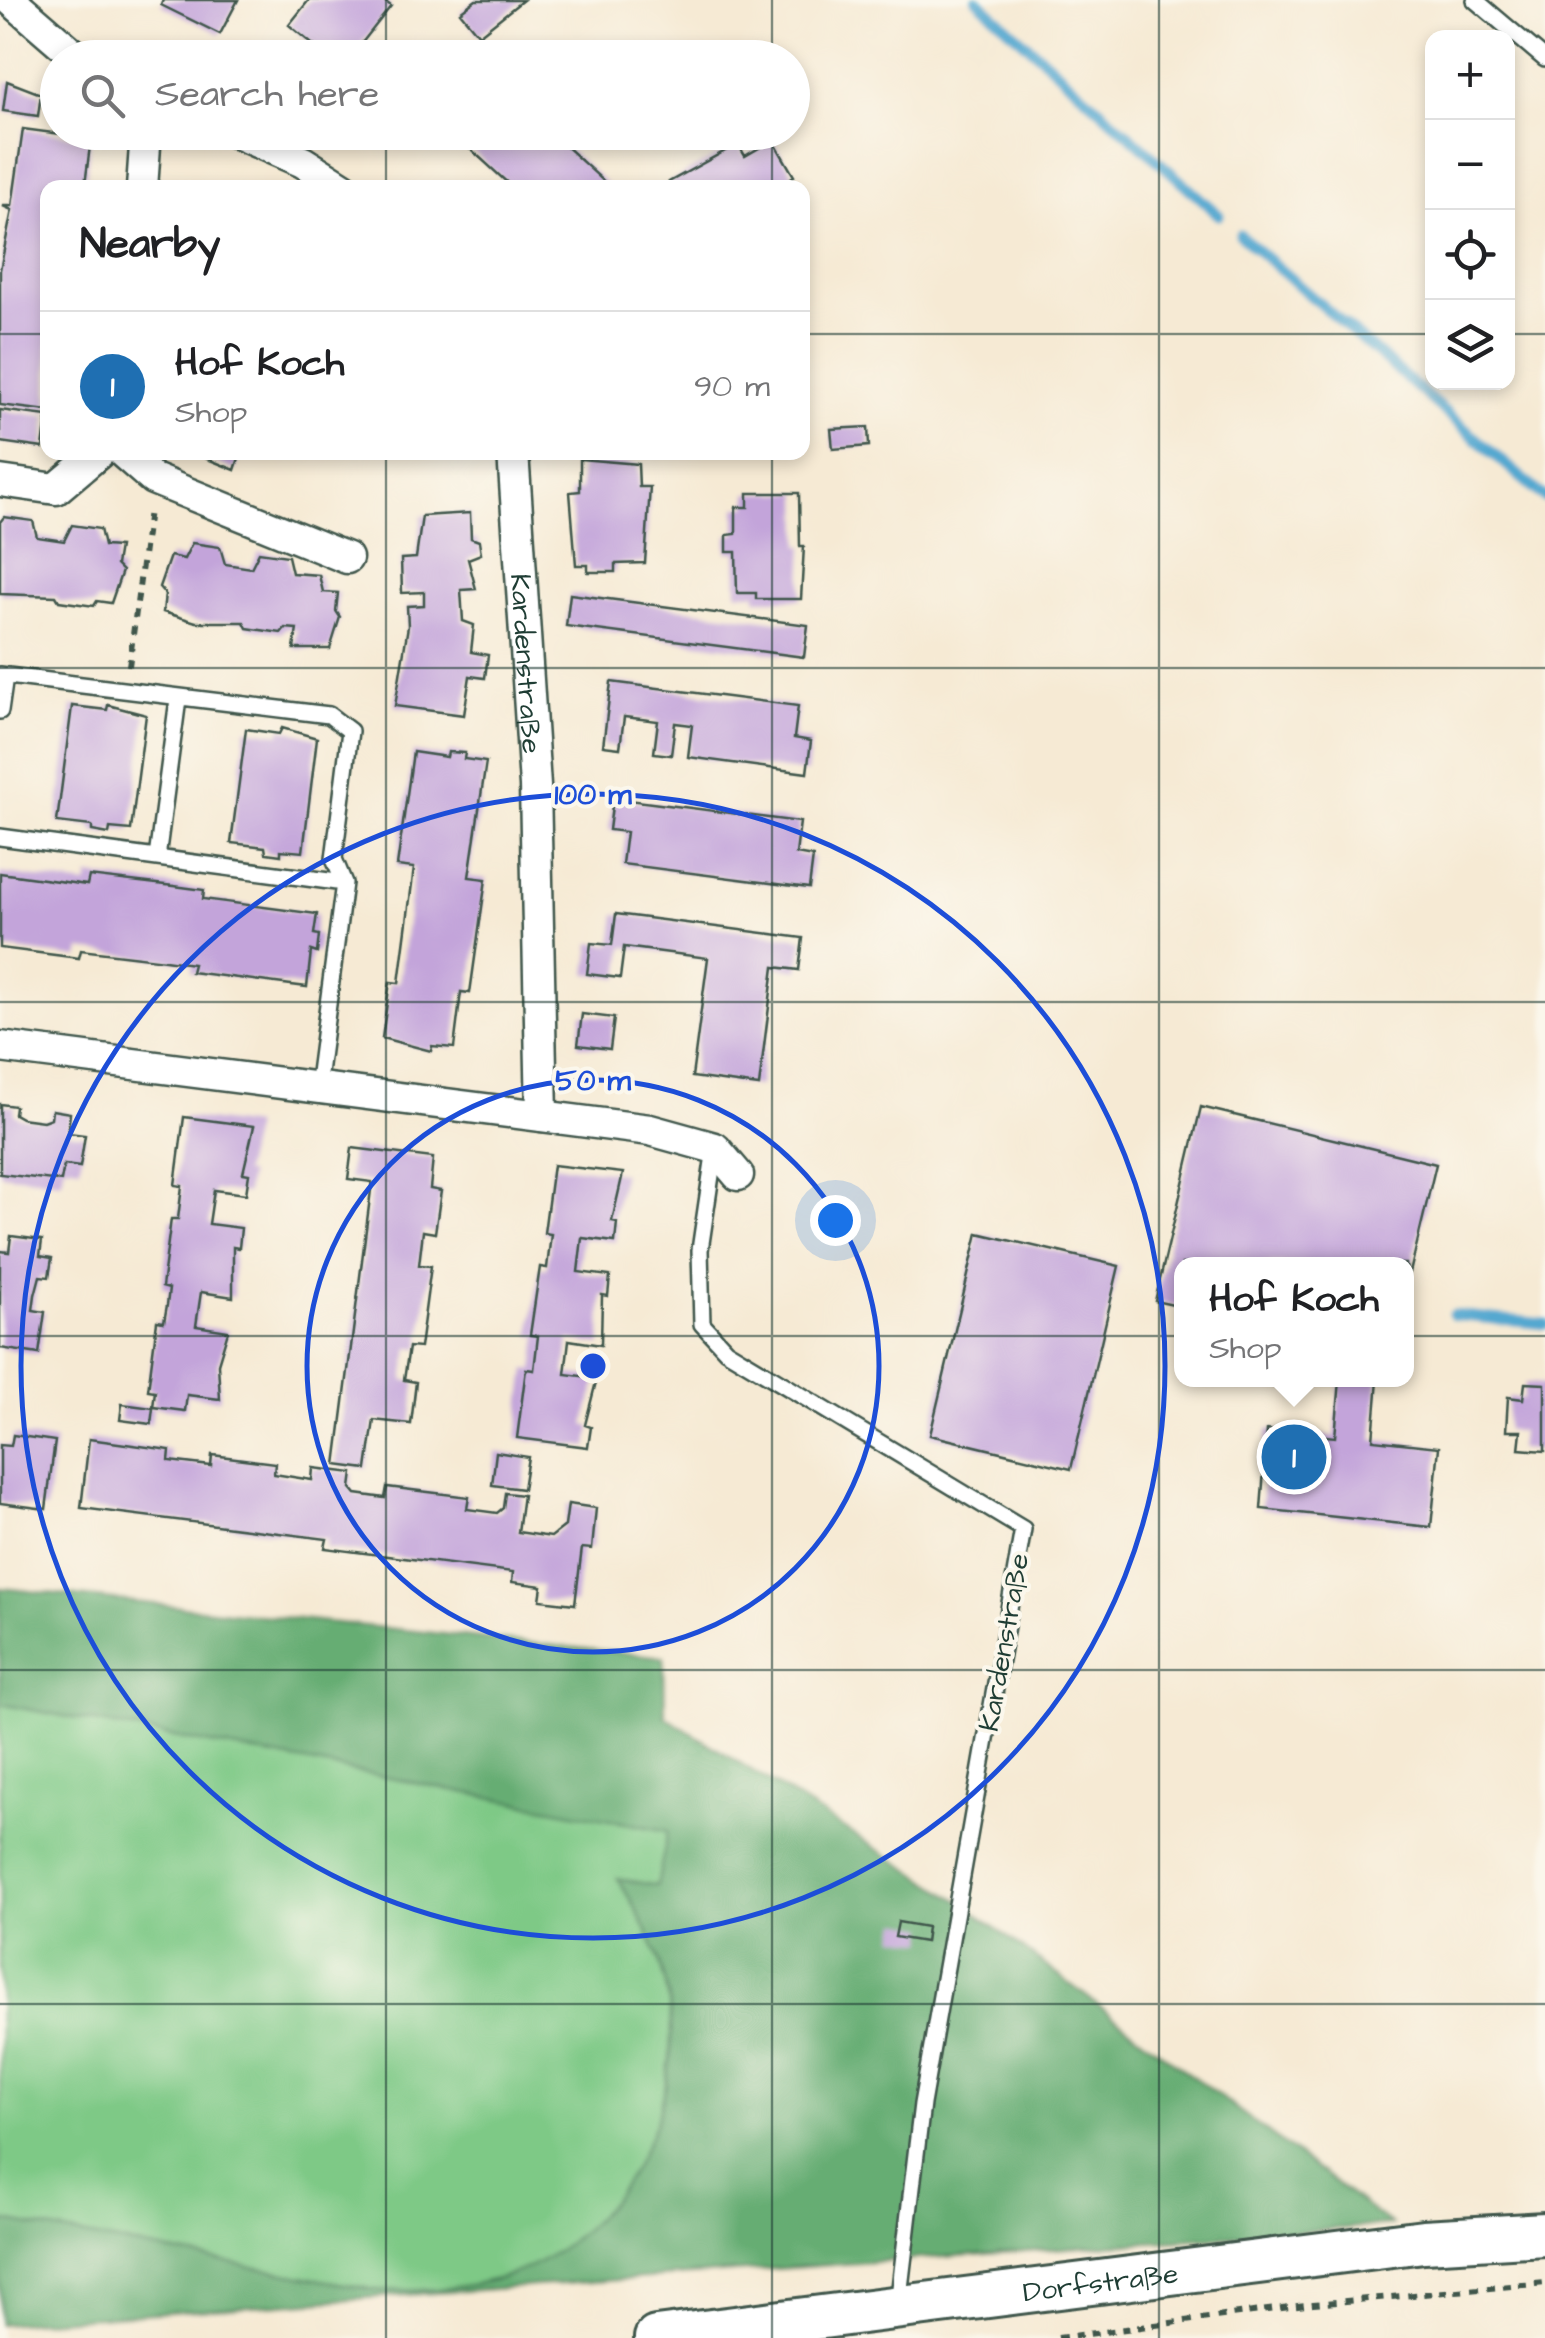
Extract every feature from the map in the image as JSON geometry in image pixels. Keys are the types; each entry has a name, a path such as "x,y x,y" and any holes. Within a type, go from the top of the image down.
{"street":[{"path":"11,0 57,40"},
{"path":"143,180 145,150"},
{"path":"275,150 331,180"},
{"path":"0,481 56,490 91,460"},
{"path":"132,460 153,478 347,558"},
{"name":"Kardenstraße","path":"515,460 535,786 542,1116"},
{"path":"0,1047 650,1130 715,1148 738,1175"},
{"name":"Dorfstraße","path":"656,2338 1424,2241 1545,2234"}],"lane":[{"path":"1475,0 1545,58"},
{"path":"0,711 2,676 329,715 350,730 334,859 344,883 317,1088"},
{"path":"157,858 178,699"},
{"path":"0,837 344,883"},
{"name":"Kardenstraße","path":"715,1148 700,1250 702,1324 726,1350 1023,1528 922,2104 898,2307"}],"path":[{"path":"126,693 153,478"},
{"path":"1058,2338 1314,2304 1545,2283"}],"green space":[{"path":"0,1588 664,1657 665,1716 957,1899 1391,2225 0,2324 0,2220 376,2290 467,2286 497,2279 542,2260 581,2232 614,2197 641,2156 660,2110 670,2062 671,2014 657,1954 617,1878 657,1886 668,1831 0,1704"},
{"path":"0,1704 669,1831 657,1886 618,1879 653,1944 670,2015 669,2063 659,2111 641,2156 615,2197 582,2233 542,2260 497,2279 422,2290 376,2290 0,2220"}],"building":[{"path":"163,0 238,0 220,34 161,5"},
{"path":"309,0 383,0 391,6 364,40 307,40 289,25"},
{"path":"476,0 523,0 479,35 460,12"},
{"path":"7,81 40,94 38,116 3,111"},
{"path":"23,129 40,131 40,150 89,150 86,180 40,180 40,410 0,405 0,270 12,210 3,206 12,206"},
{"path":"472,150 570,150 603,180 504,180"},
{"path":"727,150 742,150 745,156 756,150 779,150 794,176 787,180 673,180"},
{"path":"0,410 40,415 40,448 0,442"},
{"path":"868,427 869,446 833,449 831,429"},
{"path":"210,460 238,460 235,470"},
{"path":"580,460 638,464 639,487 650,487 645,563 615,564 615,572 588,572 588,565 576,565 570,492 580,491"},
{"path":"748,493 799,493 800,546 804,546 801,599 756,599 756,593 737,593 736,552 727,552 727,535 736,534 736,507 748,507"},
{"path":"470,513 471,538 479,541 481,554 468,559 476,589 461,590 463,621 474,625 471,652 488,655 485,678 470,676 464,715 395,706 408,626 407,606 424,605 424,592 402,593 401,559 416,558 422,516"},
{"path":"4,517 33,521 37,537 64,541 72,525 100,529 104,546 119,547 116,565 122,571 111,603 97,601 94,606 59,601 56,596 0,594 0,522"},
{"path":"192,543 220,547 225,564 251,568 259,552 288,556 292,573 319,575 323,592 338,593 336,611 340,617 330,649 294,649 297,629 285,628 281,633 247,628 244,622 196,622 163,612 165,594 159,587 170,556 184,559"},
{"path":"570,594 808,625 804,657 566,626"},
{"path":"611,682 798,706 794,738 811,741 807,773 688,757 692,725 675,723 671,755 654,753 658,721 624,717 620,748 603,746"},
{"path":"108,705 146,715 131,830 110,828 109,834 92,831 92,826 57,822 72,706 107,710"},
{"path":"282,728 317,738 303,852 281,850 281,855 266,853 265,847 231,843 246,729 279,734"},
{"path":"413,752 447,757 448,752 465,753 464,759 486,762 469,877 486,879 470,993 461,992 454,1048 432,1046 431,1051 382,1038 390,982 399,983 414,868 397,866"},
{"path":"613,798 800,822 796,854 813,857 809,888 622,864 626,832 609,830"},
{"path":"0,873 87,885 89,876 174,886 204,890 203,899 317,914 317,953 311,951 307,987 191,972 193,964 165,960 81,950 79,958 0,948"},
{"path":"616,914 803,938 799,970 774,967 759,1086 692,1077 708,958 624,947 620,978 587,974 591,943 612,945"},
{"path":"582,1014 614,1018 610,1049 578,1045"},
{"path":"0,1104 15,1106 14,1114 21,1118 43,1121 51,1118 52,1110 70,1113 68,1133 85,1135 80,1167 64,1165 61,1181 0,1174"},
{"path":"1201,1107 1436,1164 1414,1257 1174,1257 1174,1305 1155,1301"},
{"path":"184,1117 254,1126 243,1173 249,1174 246,1194 214,1190 209,1224 241,1228 239,1248 233,1247 233,1297 201,1292 196,1326 228,1331 218,1364 220,1399 187,1395 185,1411 153,1407 155,1391 148,1390 157,1321 164,1322 167,1305 169,1289 162,1287 171,1219 178,1219 182,1186 175,1185"},
{"path":"352,1148 433,1158 430,1189 441,1191 435,1233 423,1231 419,1265 431,1266 420,1348 409,1347 404,1380 416,1382 411,1424 374,1420 367,1469 336,1465 372,1182 348,1179"},
{"path":"553,1165 623,1173 612,1221 617,1222 615,1242 582,1238 578,1272 610,1276 608,1296 602,1295 601,1345 569,1340 565,1374 597,1378 585,1425 591,1427 588,1447 517,1438 526,1369 534,1370 538,1336 530,1335 540,1267 547,1268 551,1234 544,1233"},
{"path":"978,1233 1119,1266 1071,1469 930,1435"},
{"path":"11,1236 42,1240 40,1256 52,1258 49,1277 40,1276 35,1295 33,1310 45,1312 39,1354 0,1348 0,1251 9,1252"},
{"path":"1525,1383 1545,1384 1545,1451 1519,1449 1521,1431 1506,1431 1508,1397 1523,1399"},
{"path":"1339,1387 1377,1387 1373,1440 1439,1447 1431,1527 1261,1509 1267,1430 1335,1437"},
{"path":"122,1404 153,1408 151,1424 120,1420"},
{"path":"13,1435 55,1441 46,1509 0,1503 0,1445 11,1446"},
{"path":"89,1439 170,1450 169,1461 211,1466 212,1455 275,1463 274,1474 312,1480 313,1468 353,1473 351,1488 356,1494 385,1498 387,1487 469,1497 467,1509 497,1513 503,1508 505,1493 523,1495 518,1532 551,1537 565,1526 568,1504 596,1508 592,1549 582,1548 575,1604 540,1600 542,1586 512,1582 513,1572 325,1548 327,1539 81,1508"},
{"path":"496,1452 528,1457 523,1489 492,1485"},
{"path":"898,1922 927,1927 925,1942 895,1937"}],"waterway":[{"path":"977,0 1219,215"},
{"path":"1240,235 1545,498"},
{"path":"1453,1315 1545,1324"}],"place":[{"name":"Hof Koch","path":"1294,1457"}]}
